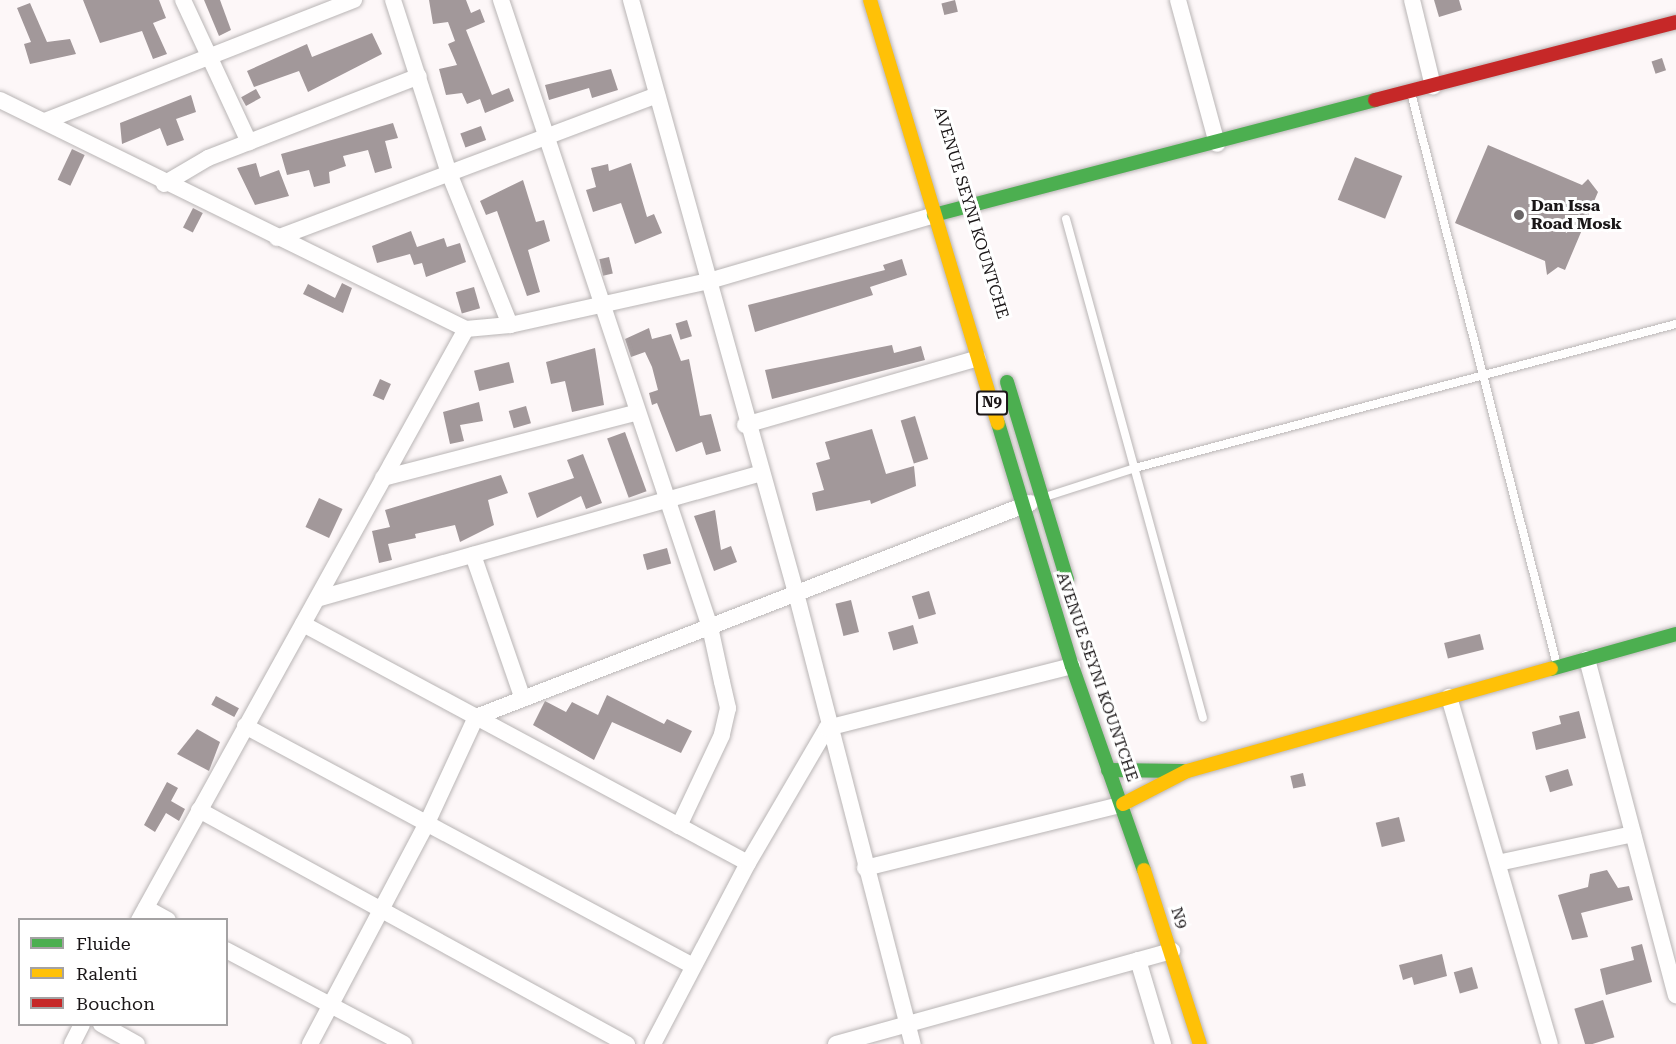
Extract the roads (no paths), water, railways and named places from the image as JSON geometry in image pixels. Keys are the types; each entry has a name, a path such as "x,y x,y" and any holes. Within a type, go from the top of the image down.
{"main road":[{"name":"AVENUE SEYNI KOUNTCHE","path":"870,0 1072,666 1114,770"},
{"path":"934,215 950,203 1217,144 1676,22"},
{"name":"AVENUE SEYNI KOUNTCHE","path":"950,203 958,231"},
{"name":"AVENUE SEYNI KOUNTCHE","path":"1001,364 1044,497 1073,601"},
{"path":"1123,804 1187,771 1676,634"},
{"name":"AVENUE SEYNI KOUNTCHE","path":"1095,680 1123,804"},
{"path":"1114,770 1187,771"},
{"name":"N9","path":"1123,804 1200,1044"}],"street":[{"path":"183,0 249,142"},
{"path":"45,121 354,0"},
{"path":"393,0 450,172 510,325"},
{"path":"501,0 710,627 728,708 722,735 679,826"},
{"path":"632,0 709,281 745,425 796,593 827,728 913,1044"},
{"path":"1178,0 1217,144"},
{"path":"1412,0 1433,86"},
{"path":"164,184 249,142 419,76"},
{"path":"277,238 657,95"},
{"path":"0,100 45,121 164,184 466,329 510,325 709,281 934,215"},
{"path":"159,918 142,914 245,726 320,598 383,478 466,329"},
{"path":"745,425 978,358"},
{"path":"383,478 638,412"},
{"path":"320,598 759,474"},
{"path":"310,1044 428,823 476,717 1044,497"},
{"path":"473,555 523,699"},
{"path":"303,624 748,863"},
{"path":"1587,659 1676,995"},
{"path":"653,1044 748,863 827,728 1072,666"},
{"path":"1449,697 1550,1044"},
{"path":"245,726 693,966"},
{"path":"865,868 1123,804"},
{"path":"199,810 627,1044"},
{"path":"1498,863 1633,834"},
{"path":"228,951 404,1044"},
{"path":"836,1044 1172,951"},
{"path":"1138,960 1163,1044"},
{"path":"72,1044 81,1026"},
{"path":"105,1026 137,1044"}],"lane":[{"path":"1411,93 1557,667"},
{"path":"1066,219 1203,718"},
{"path":"1044,497 1135,468 1676,324"}],"place":[{"name":"Dan Issa Road Mosk","path":"1519,215"}]}
